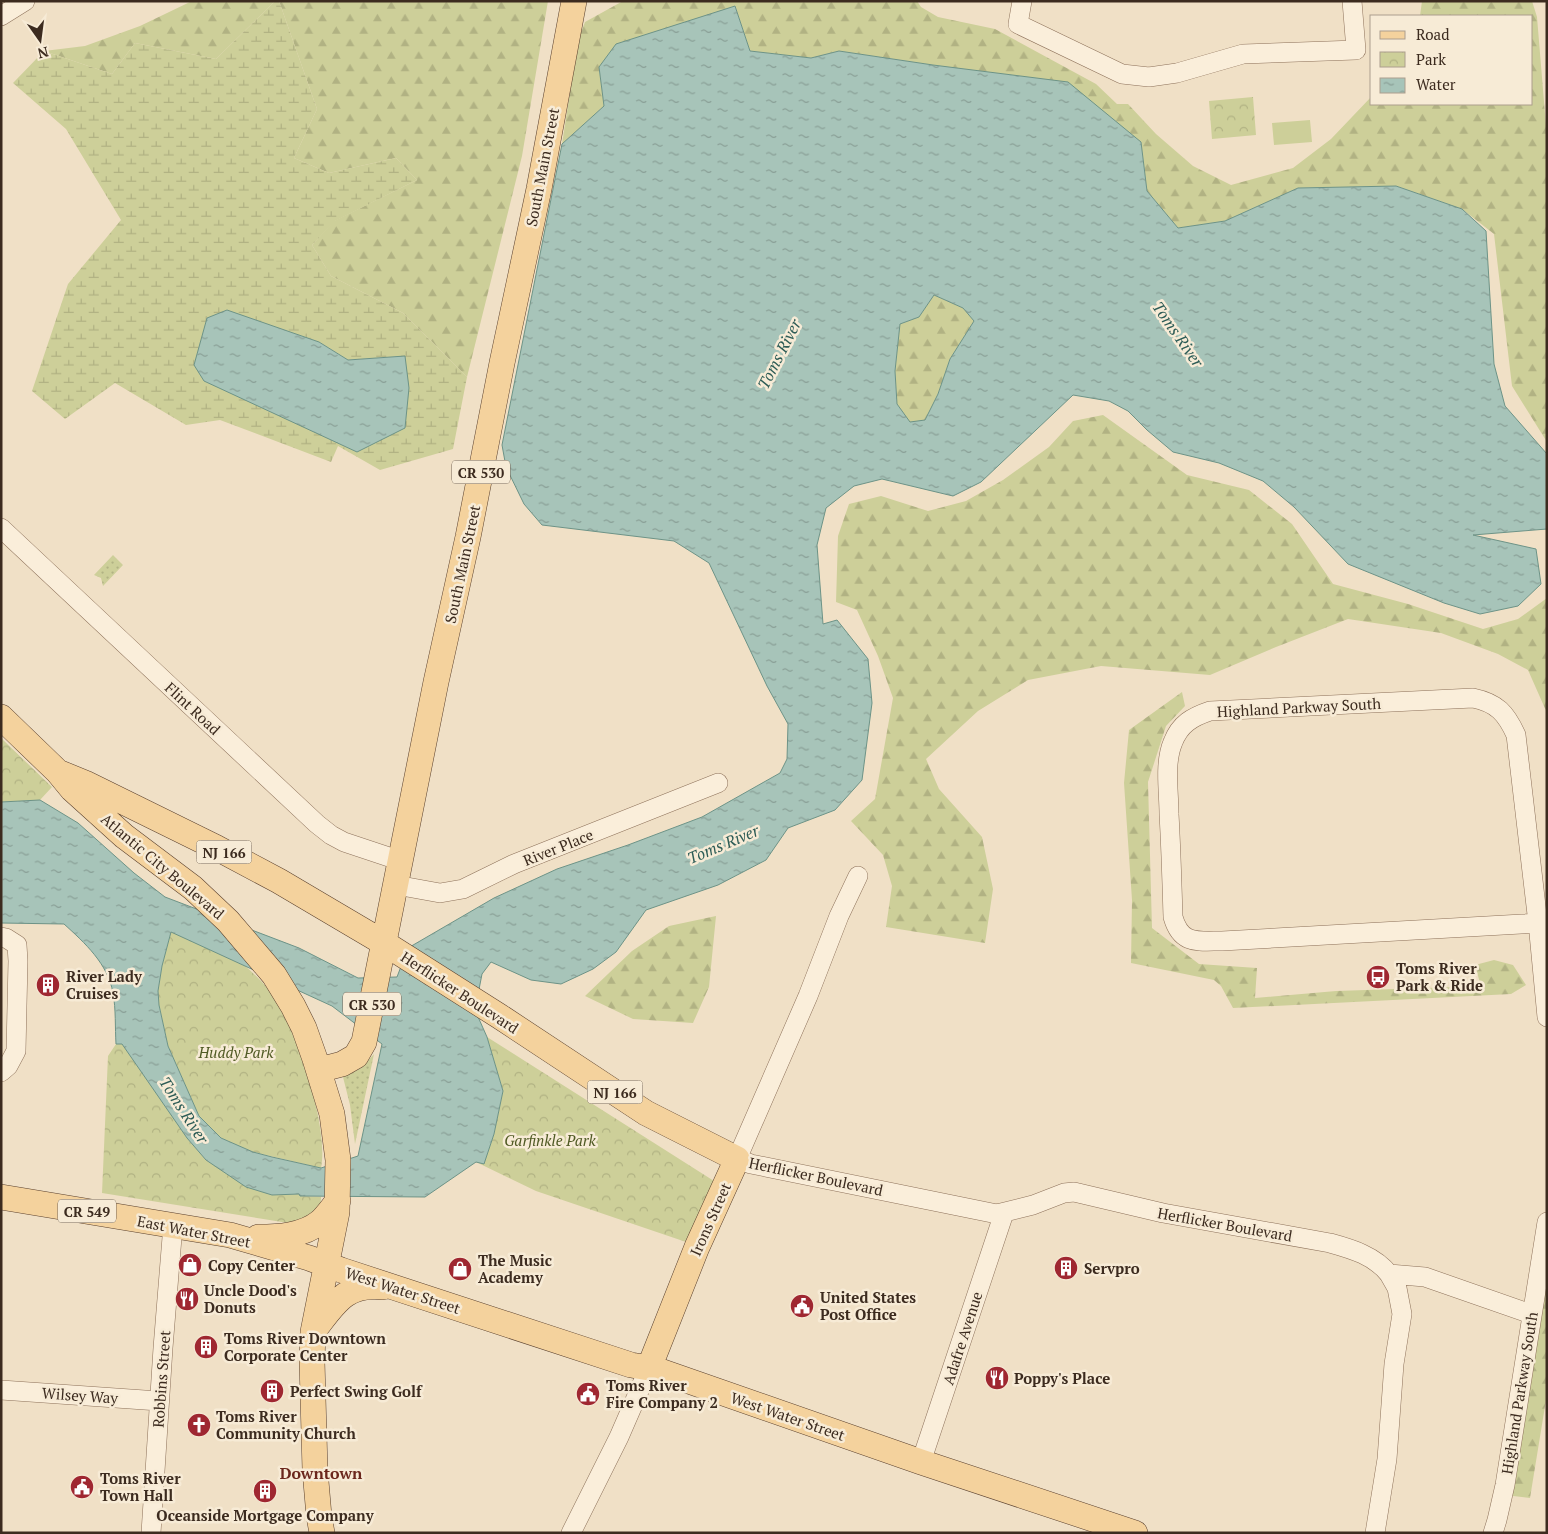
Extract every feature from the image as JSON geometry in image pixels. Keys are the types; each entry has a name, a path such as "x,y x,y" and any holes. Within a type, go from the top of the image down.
{"main road":[{"name":"South Main Street","path":"319,1070 342,1064 356,1056 364,1042 380,967 392,948 398,873 539,189 574,1"},
{"name":"Atlantic City Boulevard","path":"1,717 58,772 72,789 124,836 193,888 228,920 274,975 293,1006 304,1028 332,1114 338,1160 338,1201 326,1264"},
{"name":"Herflicker Boulevard","path":"58,772 85,783 279,880 392,948 646,1113 737,1159"},
{"name":"Irons Street","path":"649,1368 697,1247 737,1159"},
{"name":"East Water Street","path":"1,1196 230,1235 326,1264"},
{"path":"230,1235 286,1236 304,1231 320,1222 338,1201"},
{"name":"West Water Street","path":"326,1264 631,1365 649,1368 921,1462 1135,1533"},
{"name":"NJ 166","path":"322,1533 315,1470 312,1332 326,1264"},
{"path":"312,1332 339,1298 346,1294 372,1286 402,1289"}],"street":[{"path":"1,16 25,1"},
{"path":"1022,1 1018,24 1122,74 1149,77 1177,73 1243,54 1356,50 1352,1"},
{"name":"Flint Road","path":"1,528 316,824 331,835 398,873"},
{"name":"Highland Parkway South","path":"1538,923 1222,941 1196,941 1188,939 1176,926 1173,917 1168,771 1172,743 1188,721 1210,711 1473,698 1493,704 1504,713 1516,735 1538,923 1546,1010"},
{"name":"River Place","path":"398,873 440,893 462,889 514,864 718,783"},
{"name":"Irons Street","path":"737,1159 808,996 839,916 858,876"},
{"path":"1,937 17,945 18,960 16,1050 8,1066 1,1072"},
{"name":"Herflicker Boulevard","path":"737,1159 751,1164 997,1214 1033,1205 1064,1193 1074,1192 1163,1213 1338,1245 1375,1260 1389,1274"},
{"name":"Adafre Avenue","path":"921,1462 1004,1213"},
{"name":"Highland Parkway South","path":"1492,1533 1498,1520 1505,1485 1547,1222"},
{"name":"Robbins Street","path":"151,1533 173,1225"},
{"path":"1389,1274 1425,1277 1531,1314"},
{"path":"1376,1533 1387,1459 1394,1364 1402,1314 1397,1288 1389,1274"},
{"name":"Irons Street","path":"571,1533 619,1437 649,1368"},
{"name":"Wilsey Way","path":"1,1390 159,1401"}],"green space":[{"path":"192,1 275,1 216,59 135,43 112,74 44,51 85,46 140,26"},
{"path":"275,1 279,1 317,109 294,158 329,173 396,158 417,180 335,221 312,245 331,276 403,313 467,377 453,449 380,470 338,446 331,462 220,420 186,425 115,383 65,419 32,391 68,284 121,220 66,129 13,83 44,51 112,74 135,43 216,59","holes":["319,342 348,360 405,356 204,381"]},
{"path":"279,1 548,1 522,156 467,377 403,313 331,276 312,245 334,221 417,180 396,158 329,173 294,158 317,109"},
{"path":"623,1 917,1 921,7 938,17 995,29 1096,84 1117,104 1128,104 1156,134 1193,166 1231,185 1293,168 1331,139 1370,98 1370,105 1533,105 1533,15 1420,15 1422,1 1532,1 1537,17 1547,138 1547,442 1512,386 1494,234 1462,209 1396,186 1298,188 1225,221 1178,228 1147,191 1141,142 933,65 839,51 811,58 750,51 735,6 599,67 604,106 562,144 578,40 585,22"},
{"path":"1253,97 1256,135 1212,139 1209,101"},
{"path":"1310,120 1312,142 1274,145 1272,123"},
{"path":"934,295 963,308 974,321 950,359 938,394 926,420 910,423 897,404 895,371 900,324 919,317"},
{"path":"1103,415 1187,475 1249,490 1292,524 1333,584 1408,604 1483,629 1518,619 1547,598 1547,713 1528,670 1498,654 1441,633 1348,619 1210,675 1101,666 1028,680 978,711 926,759 939,789 982,837 993,889 985,943 886,927 892,886 883,855 851,821 875,799 893,698 878,656 857,610 836,602 838,536 849,504 881,496 928,511 966,501 1003,480 1049,447 1073,421"},
{"path":"113,555 123,565 103,586 101,578 94,575"},
{"path":"1182,692 1185,706 1166,726 1148,782 1152,928 1199,964 1257,968 1255,998 1336,991 1455,987 1480,983 1475,965 1494,960 1513,965 1526,985 1511,994 1233,1008 1221,986 1214,980 1131,963 1132,900 1124,783 1129,730"},
{"path":"1,738 52,787 40,800 1,802"},
{"path":"716,916 709,987 693,1023 633,1019 585,996 632,951 669,926"},
{"name":"Huddy Park","path":"171,931 244,965 262,982 274,998 302,1057 314,1096 321,1135 321,1168 253,1152 238,1146 221,1138 199,1116 168,1046 159,1005 158,991 162,966"},
{"name":"Garfinkle Park","path":"487,1037 714,1181 689,1243 536,1191 476,1162 488,1151 494,1134 503,1091"},
{"path":"122,1043 187,1138 206,1160 272,1195 300,1194 300,1196 321,1197 315,1212 288,1223 102,1193 108,1056 116,1044"},
{"path":"374,1054 355,1144 350,1105 343,1077 361,1068"},
{"path":"1547,1237 1547,1394 1530,1498 1505,1495"}],"water":[{"name":"Toms River","path":"735,6 750,51 811,58 839,51 1068,82 1141,142 1147,191 1178,228 1225,221 1298,188 1396,186 1462,209 1486,231 1494,364 1505,406 1547,454 1547,529 1473,535 1536,549 1541,584 1518,606 1480,614 1444,603 1348,564 1294,507 1263,481 1219,463 1173,452 1128,411 1109,401 1073,395 981,482 953,496 882,479 854,486 826,508 817,545 823,624 837,620 868,659 872,703 862,780 835,810 788,828 766,860 718,885 646,910 616,952 593,969 561,984 531,980 491,962 482,974 475,1010 487,1037 503,1091 494,1134 484,1164 476,1162 425,1197 272,1195 246,1187 206,1160 187,1138 122,1044 116,1044 113,993 106,973 95,955 64,924 1,923 1,802 40,800 78,823 134,873 165,897 299,948 358,978 397,977 408,948 494,898 557,869 702,817 780,773 787,759 788,724 767,686 709,563 674,541 542,525 524,504 506,467 502,445 562,144 604,106 599,67 616,44","holes":["934,295 963,308 974,321 950,359 938,394 925,420 910,422 897,404 895,371 900,324 919,317","171,932 332,1006 382,1044 358,1156 321,1168 272,1157 253,1152 221,1138 199,1116 168,1046 159,1005 158,991 162,966"]},
{"path":"227,310 319,342 348,360 405,356 409,388 405,428 357,452 204,381 194,365 207,318"}],"place":[{"name":"Toms River Park & Ride","path":"1378,977"},
{"name":"River Lady Cruises","path":"48,985"},
{"name":"Copy Center","path":"190,1265"},
{"name":"Servpro","path":"1066,1268"},
{"name":"The Music Academy","path":"460,1269"},
{"name":"Uncle Dood's Donuts","path":"187,1299"},
{"name":"United States Post Office","path":"802,1306"},
{"name":"Toms River Downtown Corporate Center","path":"206,1347"},
{"name":"Poppy's Place","path":"997,1378"},
{"name":"Perfect Swing Golf","path":"272,1391"},
{"name":"Toms River Fire Company 2","path":"588,1394"},
{"name":"Toms River Community Church","path":"199,1425"},
{"name":"Toms River Town Hall","path":"82,1487"},
{"name":"Oceanside Mortgage Company","path":"265,1491"}],"district":[{"name":"Downtown","path":"321,1473"}]}
